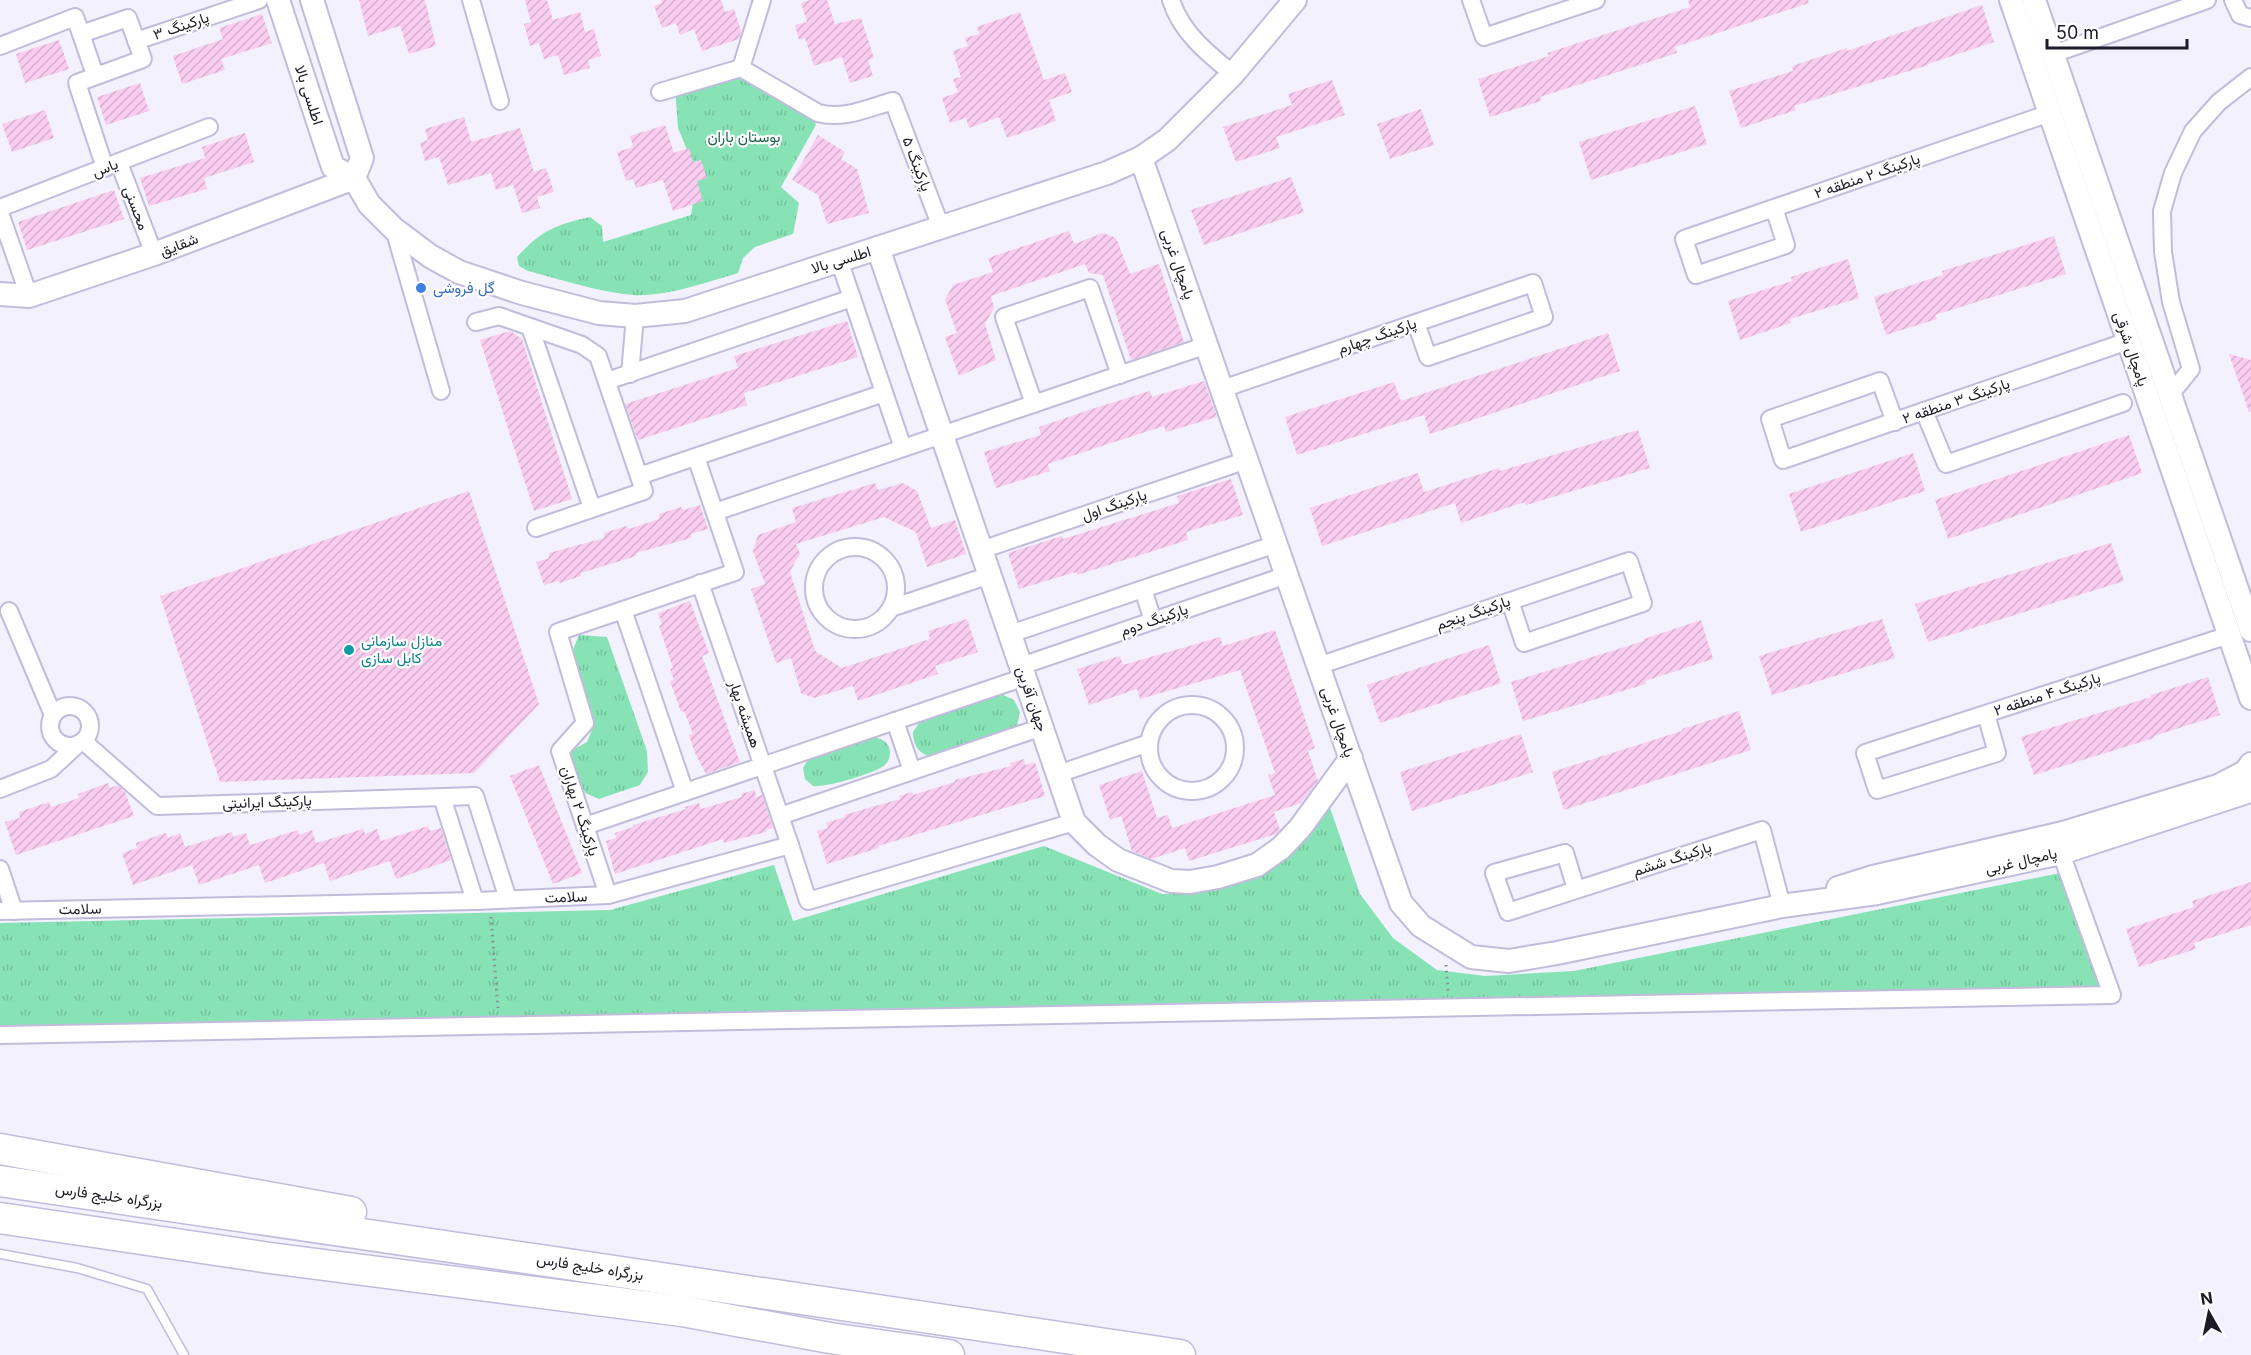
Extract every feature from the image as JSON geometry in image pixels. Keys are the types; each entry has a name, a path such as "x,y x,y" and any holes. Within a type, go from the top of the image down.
{"highway":[{"path":"0,1149 346,1210 407,1239"},
{"name":"بزرگراه خلیج فارس","path":"0,1181 407,1239 845,1307 1180,1355"},
{"name":"بزرگراه خلیج فارس","path":"0,1218 270,1258 682,1311 830,1338 949,1355"}],"street":[{"name":"پارکینگ ۳","path":"136,41 259,0"},
{"name":"اطلسی بالا","path":"278,0 333,167 354,178 369,204 394,229 430,256 459,272 522,293 588,310 635,316 685,310 1107,173 1141,158 1167,140 1233,74 1295,0"},
{"name":"اطلسی بالا","path":"312,0 362,158 354,178"},
{"path":"471,0 500,101"},
{"path":"660,92 741,68 762,0"},
{"path":"1171,0 1176,16 1191,36 1207,53 1233,74"},
{"path":"1471,0 1484,37 1596,0"},
{"name":"پامچال شرقی","path":"2011,0 2128,341 2177,449 2245,626 2251,699"},
{"name":"پامچال شرقی","path":"2034,0 2170,395 2177,449"},
{"path":"2053,54 2207,0"},
{"path":"2233,0 2240,15 2251,18"},
{"path":"0,46 75,17 95,75 142,59 128,18 81,34"},
{"name":"پارکینگ ۵","path":"741,68 818,113 830,116 841,116 893,101 941,227"},
{"name":"محسنی","path":"95,75 77,83 112,166 154,254"},
{"path":"2170,395 2190,369 2171,302 2163,252 2162,211 2173,173 2193,131 2218,102 2251,77"},
{"name":"پارکینگ ۲ منطقه ۲","path":"1774,208 1786,245 1696,275 1684,239 1774,208 2050,113"},
{"name":"یاس","path":"0,208 209,128"},
{"name":"پامچال غربی","path":"1141,158 1401,903 1421,926 1470,957 1509,961 1557,953 1782,906 1877,893 2061,853 2249,781"},
{"name":"شقایق","path":"0,294 29,296 154,254 354,178"},
{"path":"0,213 29,296"},
{"path":"394,229 441,391"},
{"name":"جهان آفرین","path":"878,248 1074,822 1118,860 1170,881 1190,882 1218,877 1257,864 1281,848 1300,828 1351,758"},
{"path":"839,260 903,448"},
{"name":"پارکینگ چهارم","path":"1222,390 1416,323 1533,283 1544,317 1428,357 1416,323"},
{"path":"1034,404 1004,316 1090,288 1120,375"},
{"path":"607,381 852,298"},
{"path":"476,322 499,316 582,345 598,356 644,491 536,528"},
{"path":"630,374 635,316"},
{"path":"530,327 592,508"},
{"name":"پارکینگ ۳ منطقه ۲","path":"1895,422 1880,381 1770,419 1783,460 1895,422 2128,341"},
{"path":"715,512 1207,345"},
{"path":"639,476 884,393"},
{"path":"1924,411 1946,464 2123,403"},
{"path":"685,792 623,610 735,572 696,457"},
{"name":"پارکینگ اول","path":"981,550 1247,460"},
{"path":"1010,634 1276,544"},
{"path":"891,609 896,596 896,582 892,570 879,555 860,547 846,548 834,552 823,561 814,586 816,600 822,612 831,621 844,627 857,629 870,626 882,619 891,609 990,575"},
{"name":"پارکینگ پنجم","path":"1318,666 1510,601 1629,561 1643,603 1524,643 1510,601"},
{"name":"پارکینگ دوم","path":"585,826 895,721 1153,621 1287,575"},
{"name":"همیشه بهار","path":"700,583 790,845"},
{"path":"1143,589 1153,621"},
{"name":"پارکینگ ۲ بهاران","path":"608,895 560,750 585,723 558,632 623,610"},
{"path":"9,611 53,715"},
{"name":"پارکینگ ۴ منطقه ۲","path":"1986,714 1997,753 1877,790 1864,753 2245,626"},
{"path":"1197,705 1222,716 1235,740 1236,753 1228,772 1214,786 1201,791 1187,791 1174,788 1154,770 1149,743 1160,719 1184,706 1197,705"},
{"path":"0,789 51,769 81,743 90,729 87,716 82,711 69,706 57,711 53,715 50,728 55,739 65,746 81,743"},
{"path":"895,721 912,771"},
{"path":"780,816 1042,727"},
{"name":"پارکینگ ایرانیتی","path":"81,743 157,806 475,796 508,899"},
{"path":"1058,774 1149,743"},
{"name":"پامچال غربی","path":"1782,906 1873,877 2063,833 2218,786 2249,781"},
{"path":"442,797 475,901"},
{"path":"790,845 808,901 1074,822"},
{"name":"پارکینگ ششم","path":"1576,890 1565,853 1494,873 1508,912 1762,830 1782,906"},
{"name":"سلامت","path":"7,911 475,901 608,895 790,845"},
{"path":"0,1035 2112,995 2061,853"},
{"path":"0,869 7,911"}],"lane":[{"path":"0,1254 77,1268 147,1290 184,1355"}],"path":[{"path":"491,920 500,1026"},
{"path":"1446,968 1447,979"}],"green space":[{"name":"بوستان باران","path":"713,78 753,79 807,106 816,125 781,187 799,203 793,234 755,247 743,258 738,273 659,294 633,295 607,291 528,271 519,266 517,257 534,240 567,223 590,217 602,226 603,242 691,215 697,174 678,128 675,87"},
{"path":"579,635 607,637 647,751 648,772 640,785 599,799 585,793 573,765 571,751 587,742 594,725 572,652"},
{"path":"1001,694 1014,700 1020,712 1017,726 1013,731 932,757 918,749 913,732 921,720"},
{"path":"874,737 885,741 890,749 890,756 885,765 872,772 828,785 813,786 805,779 803,768 809,758"},
{"path":"1329,805 1360,894 1393,938 1437,970 1485,976 1574,971 2060,873 2104,1001 0,1041 0,923 610,910 774,865 793,921 1044,846 1162,894 1201,893 1256,878 1287,857"}],"building":[{"path":"359,0 425,0 436,46 409,54 400,26 368,36"},
{"path":"525,0 547,0 553,20 580,12 585,32 594,29 601,56 588,60 590,68 564,75 558,55 544,59 539,43 530,46 524,24 531,22"},
{"path":"661,0 721,0 725,12 734,9 741,31 739,39 702,51 694,29 680,35 676,23 662,28 654,6 662,3"},
{"path":"810,0 827,0 835,24 861,18 874,58 868,60 873,76 850,83 842,57 814,66 805,38 799,40 795,25 807,22 801,3"},
{"path":"1688,0 1808,0 1809,3 1675,47 1677,53 1540,97 1541,101 1490,117 1478,79 1549,56 1547,53 1690,7"},
{"path":"1982,5 1994,42 1929,65 1794,106 1796,110 1741,128 1729,91 1793,71 1792,66 1847,48 1847,51"},
{"path":"1020,12 1044,80 1065,73 1072,92 1049,100 1056,121 1007,138 999,117 969,128 966,118 950,123 942,98 958,92 953,79 961,77 953,51 968,46 965,38 979,34 977,27"},
{"path":"262,14 272,43 221,59 225,70 182,84 173,56 223,39 219,28"},
{"path":"59,40 69,69 25,83 16,54"},
{"path":"1332,80 1345,115 1276,137 1280,148 1236,162 1223,127 1292,105 1288,94"},
{"path":"140,83 149,111 106,125 97,97"},
{"path":"1695,106 1707,144 1591,180 1579,142"},
{"path":"1421,109 1434,145 1390,159 1377,124"},
{"path":"45,110 54,138 12,152 2,124"},
{"path":"464,117 471,142 520,128 534,172 546,168 554,192 537,197 540,208 522,213 513,185 496,190 491,173 448,185 439,157 425,161 420,143 428,140 425,129"},
{"path":"665,125 674,153 689,148 693,162 701,160 707,178 697,181 703,201 673,211 663,180 636,188 633,179 626,181 617,152 633,147 630,136"},
{"path":"245,133 254,162 204,178 207,189 149,206 140,178 205,158 202,147"},
{"path":"818,135 845,152 841,159 857,169 869,213 827,224 818,195 792,180"},
{"path":"1291,177 1304,212 1204,245 1191,210"},
{"path":"114,190 124,219 27,250 18,222"},
{"path":"1069,231 1074,244 1103,233 1116,238 1130,274 1159,264 1184,342 1131,360 1103,275 1089,273 1085,264 991,296 994,308 985,324 996,360 959,376 945,337 957,333 945,300 953,285 993,272 988,258"},
{"path":"2054,236 2066,274 1935,315 1937,319 1886,335 1874,297 1943,275 1942,271"},
{"path":"1848,259 1859,298 1790,319 1791,323 1740,340 1728,301 1792,281 1791,277"},
{"path":"847,321 858,357 744,393 747,405 638,440 625,404 738,368 734,356"},
{"path":"510,331 522,339 572,499 534,511 480,340"},
{"path":"1608,333 1620,371 1430,434 1424,415 1297,455 1285,417 1394,382 1401,401"},
{"path":"2229,354 2251,360 2251,412 2249,412"},
{"path":"1204,381 1217,417 1166,432 1164,426 1048,464 1050,471 996,488 984,452 1041,435 1039,427 1095,408 1150,391 1152,397"},
{"path":"1638,430 1650,468 1526,505 1525,502 1461,523 1455,503 1322,546 1310,508 1418,473 1424,492 1499,468 1500,471"},
{"path":"2129,435 2142,473 1948,539 1935,500"},
{"path":"1913,453 1925,491 1801,532 1789,494"},
{"path":"1231,479 1243,515 1186,532 1188,540 1077,575 1076,572 1019,589 1008,553 1062,536 1063,539 1179,503 1177,496"},
{"path":"875,483 878,490 903,483 917,491 931,528 955,520 966,554 927,567 916,532 884,517 796,544 800,553 790,572 815,651 842,668 930,639 928,631 967,619 978,652 935,666 938,674 858,701 853,686 814,698 801,693 791,658 776,663 751,589 765,584 753,551 758,535 796,522 792,508"},
{"name":"منازل سازمانی کابل سازی","path":"469,491 539,704 474,773 220,782 160,596"},
{"path":"700,505 708,529 691,534 691,538 636,553 636,556 581,573 581,576 560,583 558,581 544,585 536,562 549,558 549,553 604,538 604,533 626,526 629,529 659,519 659,514 681,507 684,510"},
{"path":"2111,543 2124,581 1928,642 1915,604"},
{"path":"690,601 709,653 702,656 740,762 706,774 695,753 689,735 693,734 684,711 681,712 670,681 674,680 670,669 673,668 659,626 662,624 658,613"},
{"path":"1882,619 1895,658 1772,695 1759,656"},
{"path":"1701,620 1713,659 1645,681 1646,684 1523,721 1511,682 1644,641 1644,639"},
{"path":"1275,630 1315,748 1308,751 1318,781 1301,803 1274,812 1280,830 1276,834 1189,861 1185,848 1151,859 1132,851 1121,816 1110,820 1099,785 1142,771 1157,818 1168,815 1172,828 1275,795 1268,775 1275,773 1240,670 1140,699 1137,689 1089,705 1077,669 1120,656 1123,665 1220,637 1223,646"},
{"path":"1489,645 1501,683 1380,723 1367,685"},
{"path":"2208,677 2220,715 2034,775 2021,737"},
{"path":"1739,711 1751,750 1564,810 1552,772"},
{"path":"1521,734 1533,772 1412,811 1400,772"},
{"path":"1024,759 1025,765 1035,762 1045,796 878,846 879,848 827,864 817,831 828,828 826,823 845,817 844,815 900,799 899,796 912,792 913,795 955,782 955,780 1011,766 1010,763"},
{"path":"539,765 582,873 553,884 510,776"},
{"path":"108,783 110,788 118,785 125,792 134,816 16,855 5,822 20,818 19,812 49,802 51,807 79,798 78,794"},
{"path":"755,790 756,797 762,795 773,828 724,843 723,839 615,874 606,841 616,838 615,833 633,827 633,825 686,809 685,807 699,803 701,809 742,797 741,794"},
{"path":"428,826 430,831 441,828 451,860 396,879 390,861 330,881 324,863 265,883 259,865 199,885 192,865 133,885 122,853 137,848 136,843 166,833 168,838 180,833 185,847 232,832 233,837 246,833 250,845 298,830 299,835 312,830 316,843 363,829 365,834 377,829 381,841"},
{"path":"2251,882 2251,925 2194,943 2196,949 2139,967 2126,929 2194,907 2192,901"}],"place":[{"name":"گل فروشی","path":"421,288"},
{"name":"منازل سازمانی کابل سازی","path":"349,650"}]}
